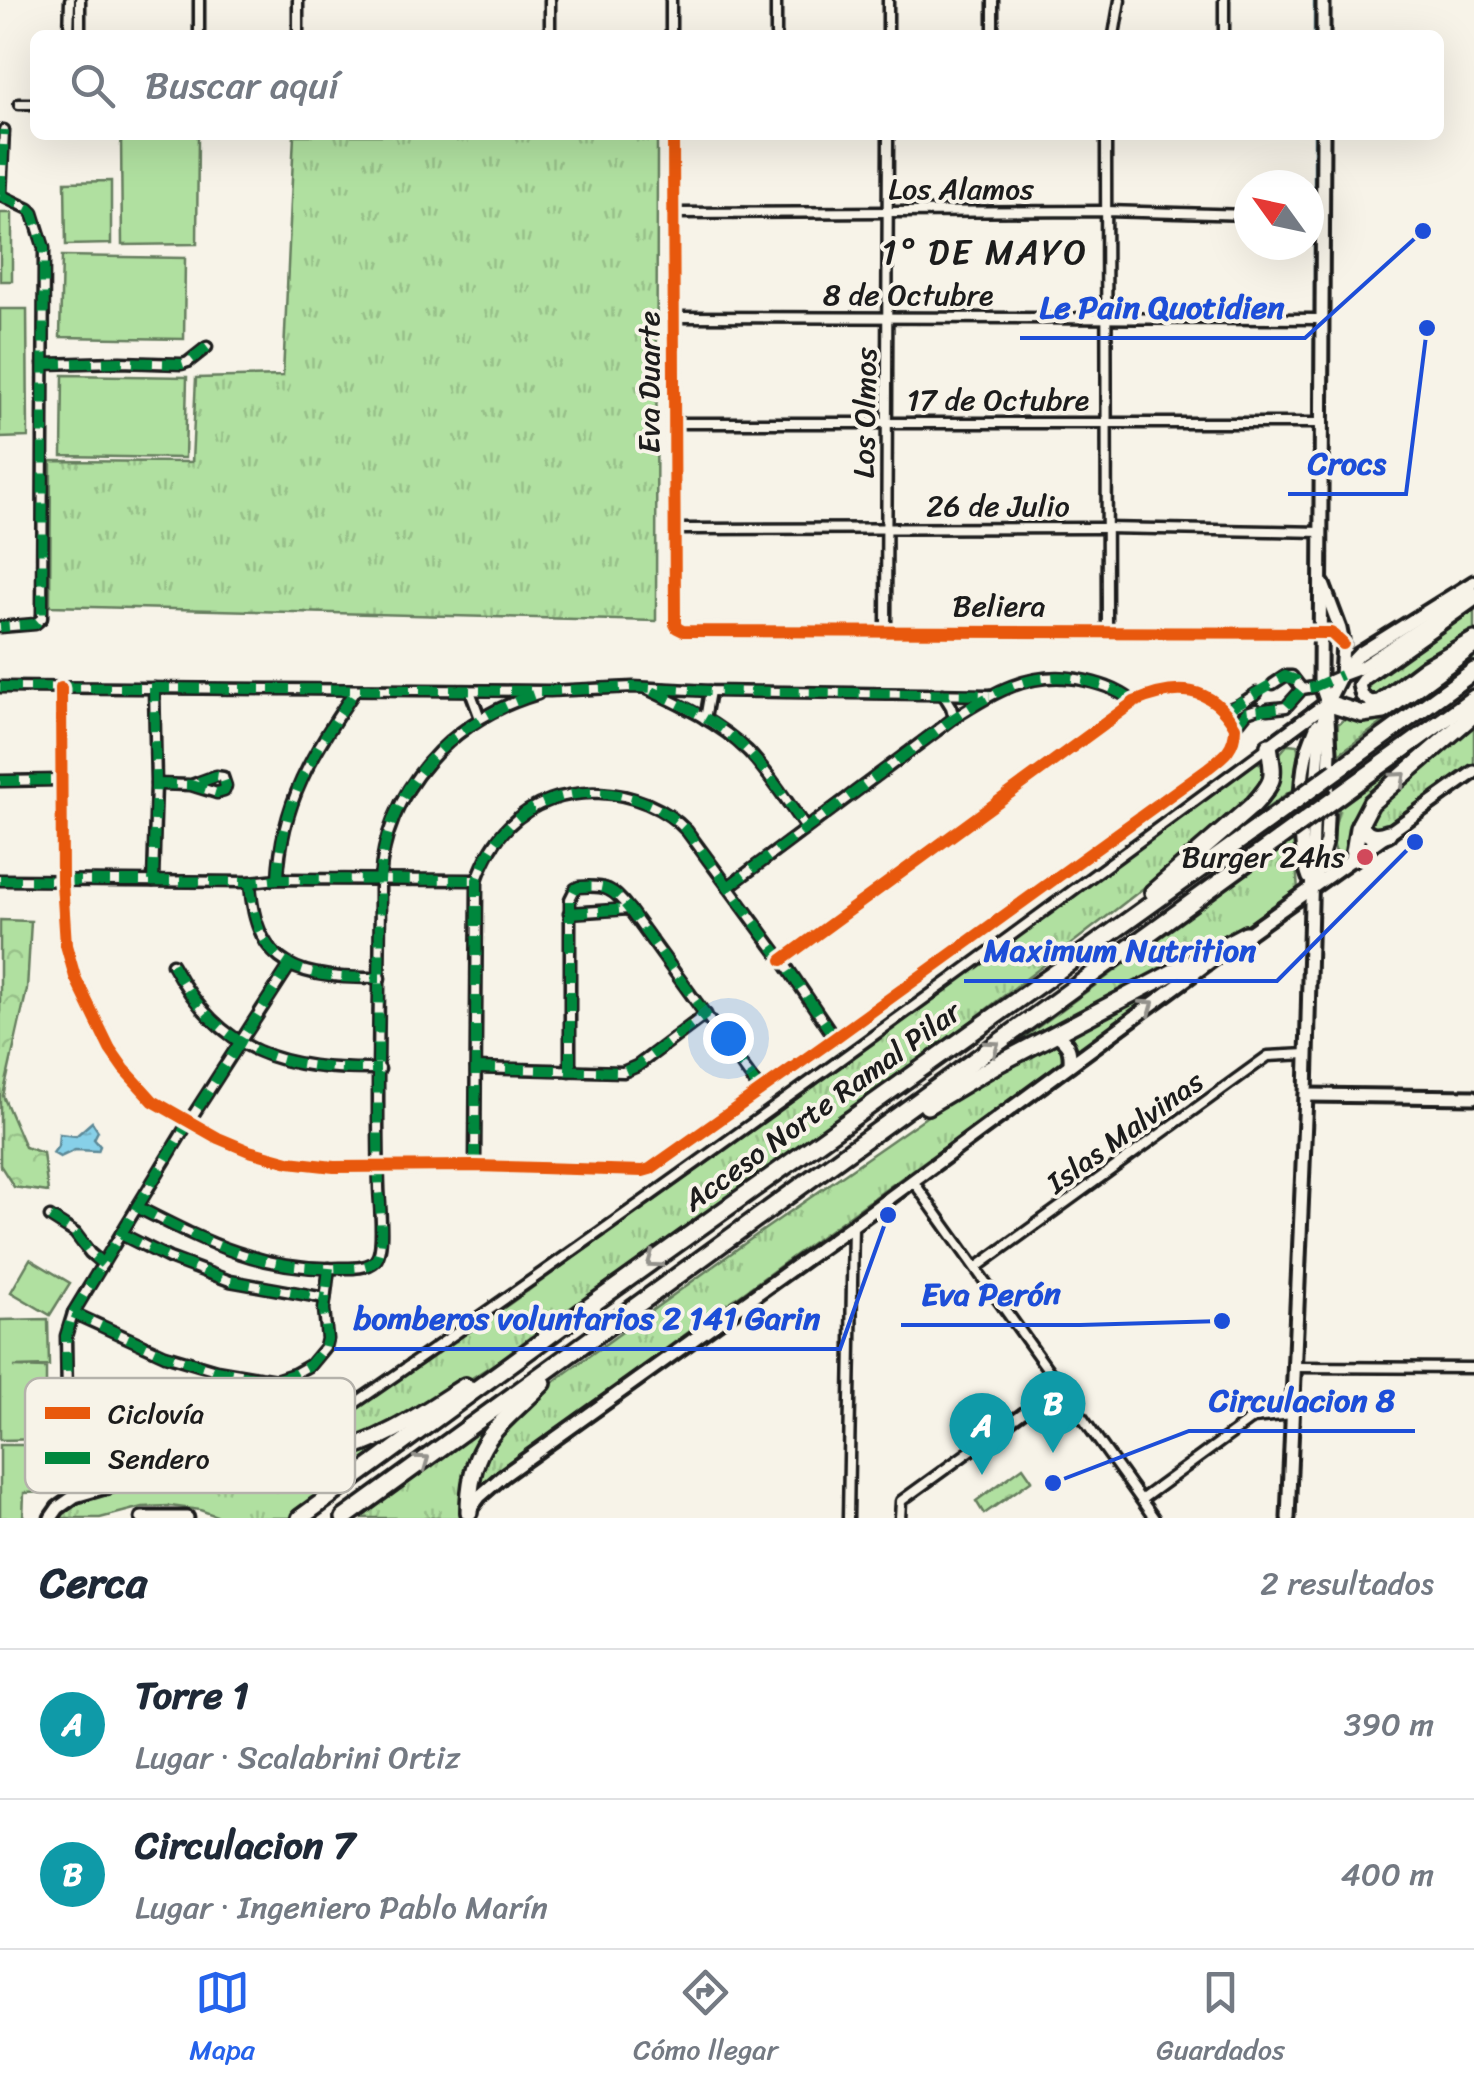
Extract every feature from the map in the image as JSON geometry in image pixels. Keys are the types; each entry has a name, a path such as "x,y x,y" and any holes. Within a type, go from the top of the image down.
{"highway":[{"path":"1327,703 1362,714 1384,712 1474,642"},
{"name":"Acceso Norte Ramal Pilar","path":"355,1478 1474,671"},
{"name":"Acceso Norte Ramal Pilar","path":"344,1518 1474,698"},
{"path":"1353,858 1360,824 1371,803 1474,714"},
{"path":"1074,959 1265,793 1274,774 1269,746"},
{"path":"1360,824 1374,836 1388,833"},
{"path":"716,1248 936,1100 1246,934"},
{"path":"355,1446 399,1428 590,1306"},
{"path":"468,1515 472,1468 486,1440 579,1348"},
{"name":"Acceso Norte Ramal Pilar","path":"300,1518 334,1493"}],"street":[{"path":"70,0 70,30"},
{"path":"80,0 80,30"},
{"path":"199,0 199,30"},
{"path":"298,0 298,30"},
{"path":"550,0 550,30"},
{"path":"671,0 671,30"},
{"path":"776,0 776,30"},
{"path":"888,0 888,30"},
{"path":"993,0 993,30"},
{"path":"1115,30 1120,0"},
{"path":"1224,0 1224,30"},
{"path":"1323,0 1323,30"},
{"path":"18,104 30,104"},
{"path":"0,627 34,624 42,618 43,240 29,209 0,195 4,130"},
{"name":"Eva Duarte","path":"674,140 677,628"},
{"name":"Los Olmos","path":"886,631 888,140"},
{"path":"1106,140 1107,631"},
{"path":"1321,170 1324,140"},
{"name":"Los Alamos","path":"674,213 1234,214"},
{"path":"1319,260 1321,423 1316,531 1322,584 1320,684 1327,703"},
{"name":"8 de Octubre","path":"674,318 1321,319"},
{"path":"44,364 182,364 207,347"},
{"name":"17 de Octubre","path":"674,423 1321,423"},
{"name":"26 de Julio","path":"675,529 1316,531"},
{"path":"1288,1518 1320,734 1327,703 1341,674 1359,654 1474,582"},
{"path":"1322,584 1340,629 1341,674"},
{"path":"1268,709 1286,707 1302,688 1360,668 1474,596"},
{"path":"1474,596 1364,678 1359,685 1362,696 1371,702 1379,701 1424,666 1474,642"},
{"name":"Beliera","path":"677,628 1320,634"},
{"path":"1320,634 1331,633 1342,644"},
{"path":"1272,684 1292,676 1302,688"},
{"path":"728,887 990,695 1031,679 1065,677 1109,686 1134,702"},
{"path":"0,687 356,691 643,687 710,692 990,695"},
{"path":"643,687 727,733 762,768 805,828"},
{"path":"61,688 66,946 76,978 104,1037 124,1069 153,1101 188,1123 249,1152 315,1166 643,1172 650,1169 1218,761 1232,746 1235,727 1247,712 1256,710"},
{"path":"154,688 154,880"},
{"path":"782,960 1134,702 1167,690 1190,691 1210,698 1235,727"},
{"path":"278,879 282,832 301,780 327,732 356,691"},
{"path":"470,691 480,718"},
{"path":"136,1207 246,1258 307,1268 356,1268 377,1260 381,1245 380,880 386,838 408,788 432,757 480,718 550,691"},
{"path":"705,719 710,692"},
{"path":"1225,711 1258,693"},
{"path":"942,694 954,718"},
{"path":"355,1402 871,1040 1327,703"},
{"path":"468,1515 490,1486 1474,772"},
{"path":"0,782 60,780"},
{"path":"156,784 191,785"},
{"path":"475,1166 477,880 493,844 510,825 525,813 561,798 612,793 630,796 672,817 688,832 836,1038"},
{"path":"0,880 477,880"},
{"path":"250,882 263,937 278,958 302,972 380,978"},
{"path":"570,1072 572,892 585,886 608,888 629,909 760,1090"},
{"path":"570,912 629,909"},
{"path":"172,964 205,1014 241,1042 305,1066 380,1070"},
{"path":"67,1378 66,1336 73,1313 290,965"},
{"path":"476,1068 570,1072 631,1069 706,1014"},
{"path":"1056,1034 1066,1041 1071,1052 1070,1064"},
{"name":"Islas Malvinas","path":"976,1267 1268,1056 1307,1054"},
{"path":"1306,1095 1474,1097"},
{"path":"913,1181 1154,1518"},
{"path":"50,1218 75,1233 103,1264"},
{"path":"848,1518 853,1226"},
{"path":"122,1234 169,1258 230,1280 325,1298"},
{"path":"285,1378 321,1354 327,1338 325,1298 330,1268"},
{"path":"73,1313 190,1363 263,1378"},
{"path":"1294,1367 1474,1368"},
{"path":"900,1518 900,1501 1060,1386"},
{"path":"1142,1500 1253,1418 1292,1414"},
{"path":"51,1518 58,1508 85,1493"},
{"path":"142,1518 187,1518"}],"green space":[{"path":"121,140 198,140 197,244 122,245"},
{"path":"294,140 657,140 656,621 50,606 51,461 192,462 196,378 283,376"},
{"path":"111,181 111,244 66,245 65,182"},
{"path":"0,213 12,213 12,281 0,281"},
{"path":"62,256 185,258 184,339 60,337"},
{"path":"0,309 27,309 28,437 0,438"},
{"path":"63,375 187,377 185,458 62,456"},
{"path":"1474,607 1474,631 1375,697 1367,695 1365,683 1369,679"},
{"path":"1474,649 1474,658 1337,755 1338,724 1346,718 1363,723 1375,720"},
{"path":"1458,721 1396,775 1347,851 1337,854 1333,837 1339,808"},
{"path":"1474,721 1474,764 1389,825 1374,830 1367,822 1375,807"},
{"path":"1288,744 1297,745 1298,749 1297,786 1176,876 1263,800 1277,757"},
{"path":"1257,762 1268,767 1269,776 1232,819 966,1025 555,1325 453,1390 355,1442 355,1407 494,1315 891,1031"},
{"path":"1294,840 1298,890 1221,943 1001,1056 1004,1052"},
{"path":"0,920 31,921 27,989 3,1096 25,1147 43,1153 48,1192 14,1187 0,1165"},
{"path":"1162,989 1078,1051 1070,1036"},
{"path":"1053,1045 1062,1049 1062,1062 472,1494 478,1460 515,1416 557,1379 926,1117"},
{"path":"30,1259 70,1283 50,1315 11,1292"},
{"path":"48,1319 49,1366 14,1367 46,1368 46,1378 25,1378 25,1439 0,1440 0,1320"},
{"path":"505,1413 464,1488 461,1518 359,1518"},
{"path":"414,1426 355,1471 355,1445"},
{"path":"0,1445 25,1445 23,1518 0,1518"},
{"path":"1023,1467 1032,1480 984,1514 976,1501"},
{"path":"103,1493 326,1493 293,1518 222,1518 170,1506 142,1507 100,1518 58,1518 83,1499"}],"water":[{"path":"92,1122 98,1131 94,1139 100,1146 98,1151 75,1150 60,1157 53,1153 59,1134 76,1136"}],"waterway":[{"path":"1314,0 1314,30"},
{"path":"1314,140 1314,316"},
{"path":"1313,622 1314,324"}],"marked path":[{"path":"1,195 4,130"},
{"path":"0,195 33,213 44,248 42,618 35,624 0,627"},
{"path":"43,364 182,364 207,347"},
{"path":"1235,727 1247,712 1286,707 1302,689 1341,675"},
{"path":"1227,710 1285,676 1296,680 1302,689"},
{"path":"728,887 954,718 1012,686 1043,678 1077,679 1100,684 1134,702"},
{"path":"0,687 550,691 633,687 990,695"},
{"path":"153,881 154,688"},
{"path":"278,879 285,826 302,779 355,691"},
{"path":"652,691 711,721 741,744 805,827"},
{"path":"137,1207 210,1242 284,1265 358,1268 375,1261 381,1237 378,1071 380,881 385,847 394,816 426,764 474,724 533,695"},
{"path":"156,784 191,785 217,793 226,786 223,777 216,776 191,785"},
{"path":"0,781 60,780"},
{"path":"475,1166 477,880 490,851 509,826 550,800 574,794 624,796 669,815 687,831 835,1038"},
{"path":"0,880 477,880"},
{"path":"250,882 262,935 273,952 288,964 328,976 380,978"},
{"path":"570,1071 570,899 579,887 596,887 608,889 623,902 760,1090"},
{"path":"569,913 629,909"},
{"path":"172,964 212,1019 258,1051 313,1066 380,1069"},
{"path":"67,1378 66,1336 73,1313 290,965"},
{"path":"476,1068 623,1072 637,1066 706,1014"},
{"path":"50,1217 75,1233 103,1264"},
{"path":"121,1234 169,1258 230,1281 325,1298"},
{"path":"282,1378 310,1365 325,1347 329,1268"},
{"path":"73,1313 165,1355 260,1378"}],"cycle path":[{"path":"673,140 677,628 1331,633 1343,644"},
{"path":"61,688 66,945 75,977 110,1049 153,1101 218,1138 289,1162 334,1167 650,1169 1214,764 1231,746 1235,727 1215,702 1191,692 1164,692 1134,702 782,960"}],"place":[{"name":"Le Pain Quotidien","path":"1423,231"},
{"name":"Crocs","path":"1427,328"},
{"name":"Maximum Nutrition","path":"1415,842"},
{"name":"Burger 24hs","path":"1365,857"},
{"name":"bomberos voluntarios 2 141 Garin","path":"888,1215"},
{"name":"Eva Perón","path":"1222,1321"},
{"name":"Circulacion 7","path":"1053,1453"},
{"name":"Torre 1","path":"982,1475"},
{"name":"Circulacion 8","path":"1053,1483"}],"district":[{"name":"1° DE MAYO","path":"985,252"}]}
